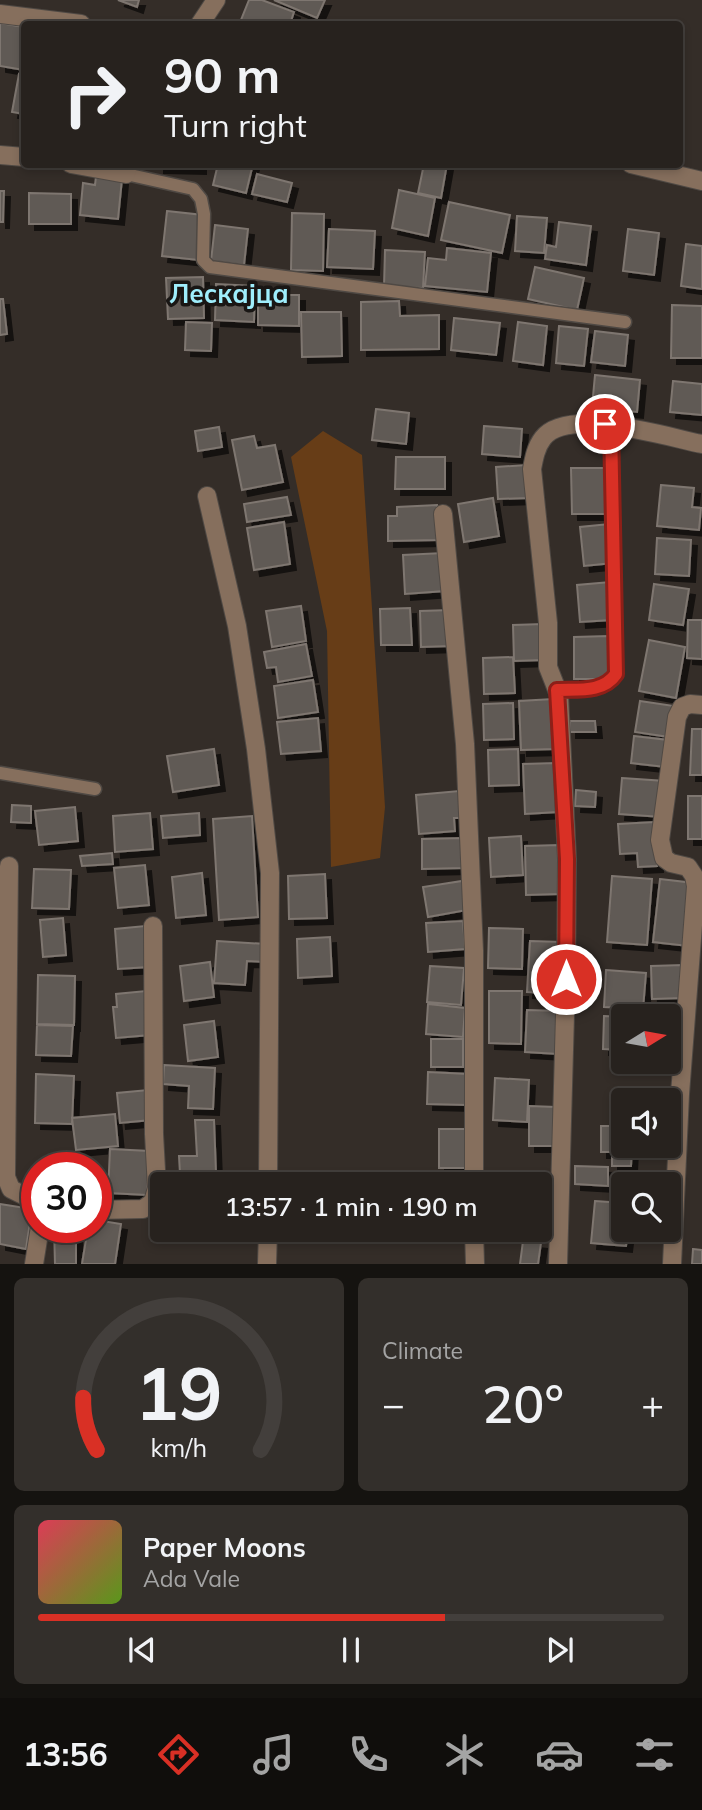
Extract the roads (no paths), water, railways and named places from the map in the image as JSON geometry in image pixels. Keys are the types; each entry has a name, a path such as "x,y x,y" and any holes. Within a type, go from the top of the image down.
{"street":[{"path":"202,21 216,0"},
{"path":"0,14 57,21"},
{"path":"0,156 21,157"},
{"path":"648,168 702,181"},
{"path":"558,1264 567,859 557,690 548,667 548,623 532,469 544,436 560,427 581,423 611,426 702,444"},
{"path":"207,496 236,626 256,749 270,873 268,1172"},
{"path":"443,514 466,758 474,951 474,1172"},
{"path":"672,1264 680,1094 696,886 688,866 671,863 664,858 660,840 677,717 682,707 690,704 702,705"},
{"path":"9,866 6,1177 11,1189 21,1194"},
{"path":"112,1210 144,1209 153,1202 157,1188 154,1135 153,926"},
{"path":"267,1264 268,1242"},
{"path":"474,1242 475,1264"},
{"path":"34,1264 37,1243"}],"lane":[{"path":"126,169 192,189 201,199 204,214 203,260 210,267 625,321"},
{"path":"557,690 601,687 610,682 616,674 611,426"},
{"path":"0,773 94,789"}],"district":[{"name":"Лескајца","path":"229,294"}]}
